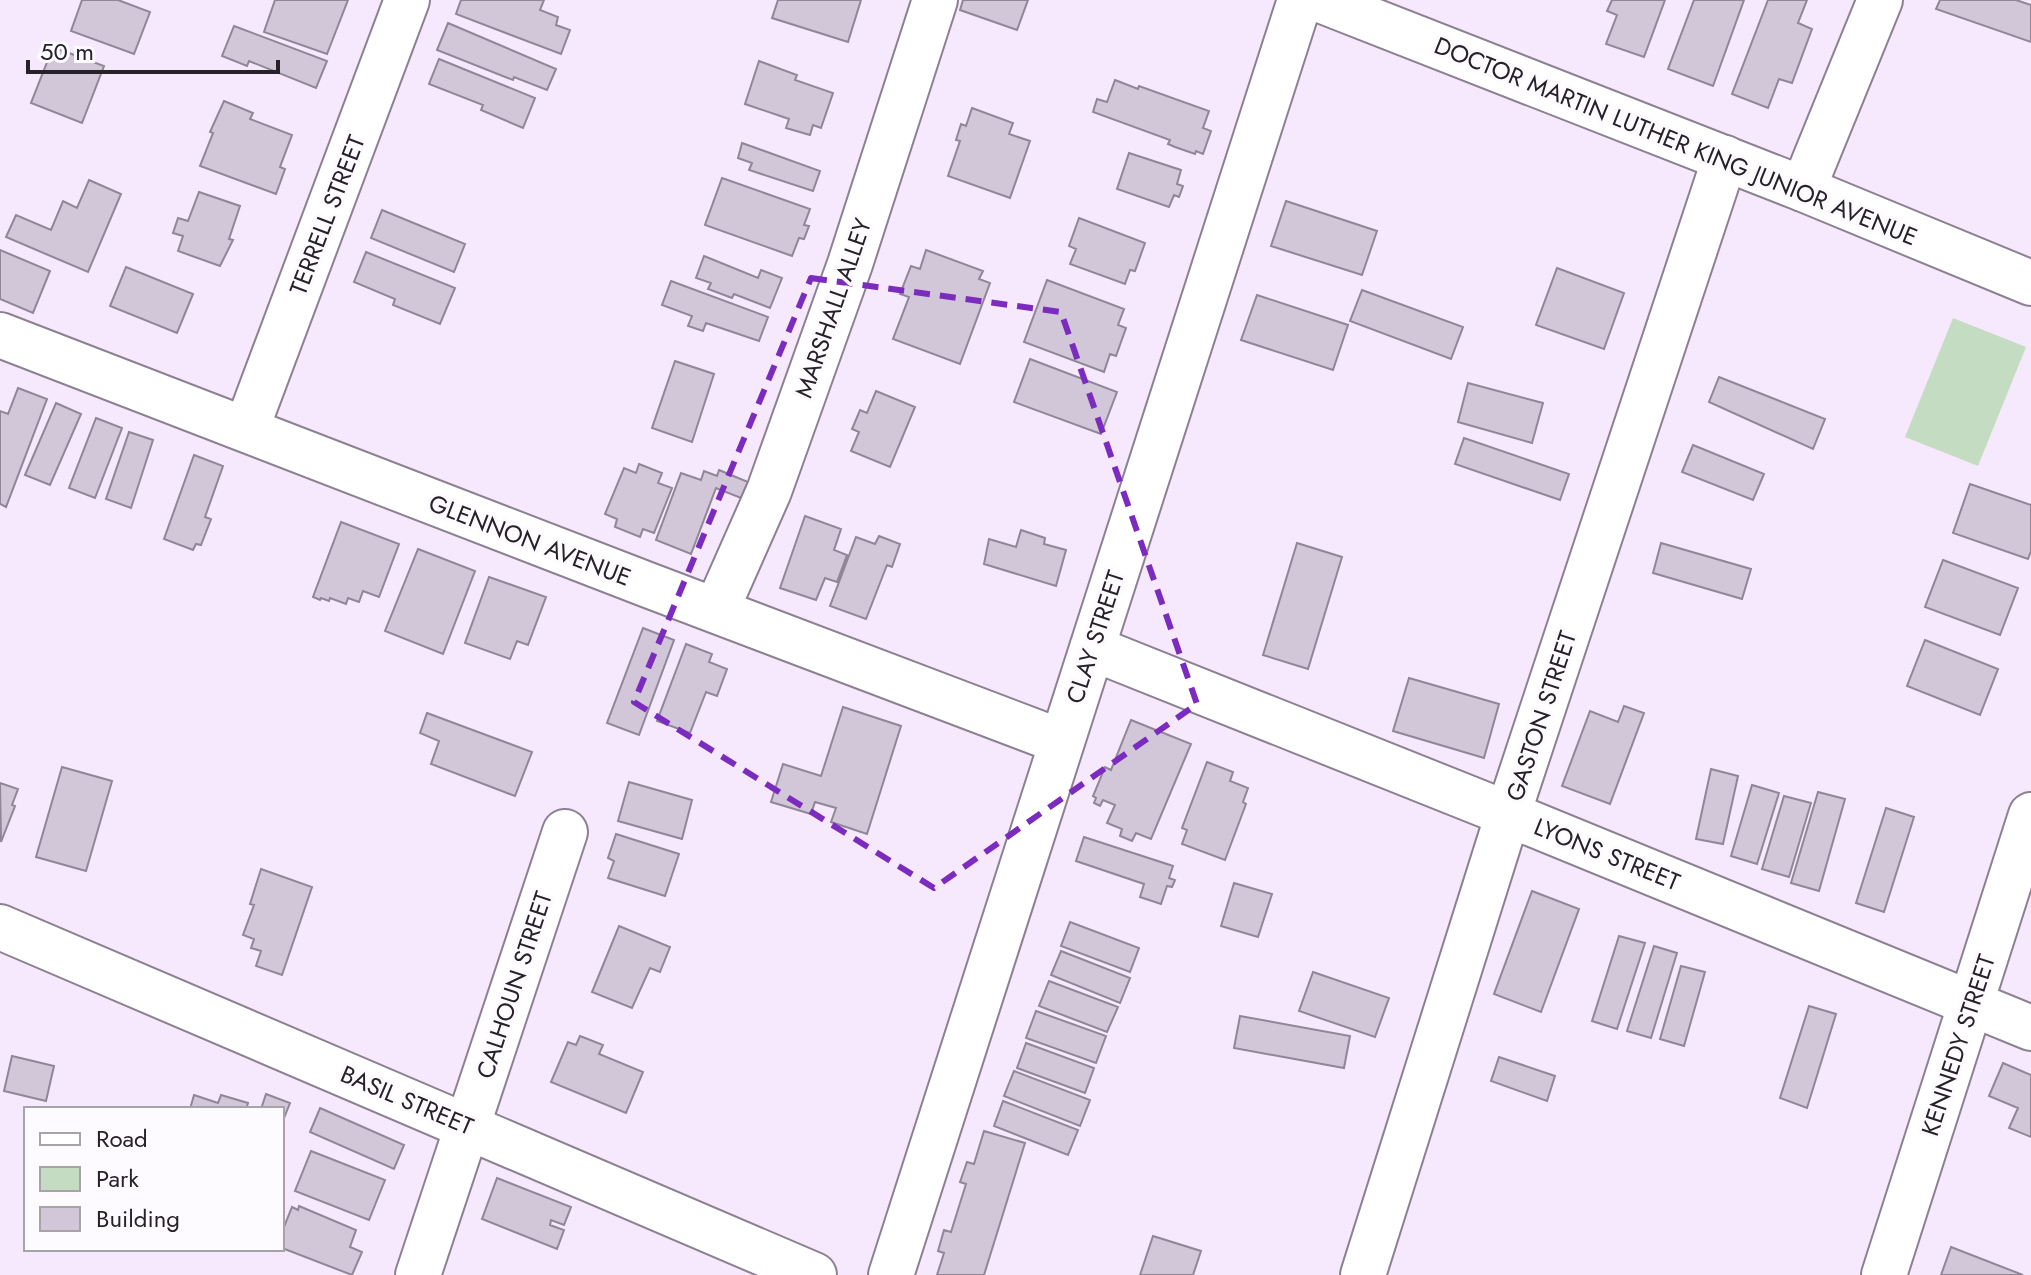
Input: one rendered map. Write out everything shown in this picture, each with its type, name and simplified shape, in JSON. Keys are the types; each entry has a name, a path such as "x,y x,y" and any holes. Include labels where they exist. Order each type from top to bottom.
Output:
{"street":[{"name":"TERRELL STREET","path":"246,430 407,0"},
{"name":"MARSHALL ALLEY","path":"716,611 769,491 850,264 935,0"},
{"name":"CLAY STREET","path":"891,1275 1300,0"},
{"name":"DOCTOR MARTIN LUTHER KING JUNIOR AVENUE","path":"1320,0 1803,189 2031,283"},
{"path":"1803,189 1880,0"},
{"name":"GASTON STREET","path":"1363,1275 1508,814 1725,158"},
{"name":"GLENNON AVENUE","path":"0,335 1062,742"},
{"name":"LYONS STREET","path":"1092,648 2031,1028"},
{"name":"KENNEDY STREET","path":"1884,1275 2030,823"},
{"name":"CALHOUN STREET","path":"418,1275 565,832"},
{"name":"BASIL STREET","path":"0,927 814,1275"}],"highlighted area":[{"path":"811,278 1061,312 1197,704 934,888 634,702"}],"green space":[{"path":"1953,318 2026,347 1978,466 1905,437"}],"building":[{"path":"82,0 118,0 150,12 134,54 71,31"},
{"path":"275,0 348,0 327,54 264,32"},
{"path":"461,0 544,0 540,10 558,17 556,25 570,30 561,54 456,14"},
{"path":"778,0 861,0 848,42 772,18"},
{"path":"963,0 1028,0 1017,30 960,10"},
{"path":"1612,0 1665,0 1644,57 1606,44 1617,15 1607,11"},
{"path":"1694,0 1744,0 1713,86 1668,69"},
{"path":"1768,0 1807,0 1798,23 1812,29 1792,83 1779,79 1768,108 1732,94"},
{"path":"1940,0 2016,0 2031,5 2031,42 1936,9"},
{"path":"448,23 556,69 547,90 437,50"},
{"path":"234,26 327,61 316,88 249,61 247,66 222,56"},
{"path":"53,47 104,66 82,123 31,103"},
{"path":"439,59 535,98 523,128 481,110 483,105 429,84"},
{"path":"759,61 797,75 795,80 833,93 821,128 813,125 810,135 786,128 789,119 745,104"},
{"path":"1115,80 1209,111 1203,128 1211,131 1203,154 1175,147 1168,144 1170,140 1093,112 1097,99 1107,102"},
{"path":"224,101 253,113 250,119 292,135 280,167 285,169 276,194 200,166"},
{"path":"972,108 1013,123 1009,134 1030,141 1010,198 948,176 960,141 956,140 961,124 966,126"},
{"path":"742,143 820,171 813,191 749,170 752,163 738,158"},
{"path":"1129,153 1181,170 1177,184 1183,186 1179,197 1174,195 1169,207 1117,189"},
{"path":"722,178 810,209 804,225 809,226 804,239 799,238 792,256 705,225"},
{"path":"89,180 121,194 88,272 6,237 16,215 51,230 63,201 77,208"},
{"path":"199,192 240,206 229,239 233,240 220,266 178,251 183,236 173,233 178,218 188,221"},
{"path":"1286,201 1377,231 1362,275 1271,246"},
{"path":"382,210 465,244 454,272 371,238"},
{"path":"1079,218 1145,243 1135,271 1130,270 1125,284 1070,264 1076,249 1069,246"},
{"path":"0,250 50,271 33,313 0,299"},
{"path":"926,250 983,271 979,279 990,283 960,364 893,339 909,297 900,294 911,266 920,269"},
{"path":"366,252 455,288 440,324 393,305 395,299 354,282"},
{"path":"704,256 758,278 761,270 782,278 770,308 734,294 732,298 708,289 711,283 696,278"},
{"path":"126,267 193,294 177,333 110,306"},
{"path":"1557,268 1624,293 1604,349 1536,325"},
{"path":"1047,280 1124,309 1118,325 1126,328 1116,356 1110,354 1104,372 1024,342"},
{"path":"671,281 768,317 759,341 706,323 703,331 688,326 692,316 662,305"},
{"path":"1362,290 1463,327 1451,359 1350,321"},
{"path":"1257,295 1348,325 1333,370 1241,340"},
{"path":"1030,359 1117,392 1101,434 1014,402"},
{"path":"675,361 714,374 692,442 652,428"},
{"path":"1719,377 1825,419 1813,449 1709,402"},
{"path":"1468,383 1543,403 1532,443 1458,422"},
{"path":"18,388 47,399 6,507 0,504 0,411 8,414"},
{"path":"876,391 915,407 890,467 851,451 859,432 852,429 860,410 867,413"},
{"path":"56,403 81,414 50,485 25,475"},
{"path":"96,418 122,428 95,498 69,488"},
{"path":"129,432 153,440 131,508 106,499"},
{"path":"1464,438 1569,474 1560,500 1455,464"},
{"path":"1693,445 1764,474 1753,500 1682,472"},
{"path":"194,455 223,466 205,517 211,519 201,545 196,544 193,550 164,539"},
{"path":"639,464 662,473 658,483 672,488 654,533 643,529 640,537 615,527 617,519 605,514 624,468 636,473"},
{"path":"719,470 748,482 741,498 716,488 691,554 656,540 681,473 701,480 704,471 717,476"},
{"path":"1970,484 2031,505 2031,551 2028,559 1953,533"},
{"path":"805,516 841,529 834,550 847,555 837,582 825,578 816,600 780,588"},
{"path":"341,522 399,544 379,597 363,591 359,602 348,598 346,604 330,598 329,601 313,597"},
{"path":"1021,530 1045,538 1044,544 1066,550 1056,586 984,564 989,539 1016,547"},
{"path":"879,536 900,544 892,567 887,565 866,619 830,606 856,537 875,544"},
{"path":"1297,543 1342,557 1308,669 1263,655"},
{"path":"1661,543 1751,569 1742,599 1653,573"},
{"path":"418,549 475,571 443,654 385,631"},
{"path":"1943,560 2018,588 2000,635 1925,607"},
{"path":"489,577 546,597 528,645 517,641 510,659 465,643"},
{"path":"643,628 674,640 639,735 607,723"},
{"path":"1925,640 1998,669 1980,715 1907,686"},
{"path":"686,644 712,654 709,662 727,669 717,696 706,692 690,733 657,721"},
{"path":"1409,678 1499,704 1484,758 1393,731"},
{"path":"1624,706 1644,713 1610,804 1562,786 1590,711 1618,722"},
{"path":"843,707 901,726 867,834 831,822 836,808 815,802 811,814 771,802 783,764 821,776"},
{"path":"427,713 532,752 515,796 431,764 439,741 420,733"},
{"path":"1131,720 1191,744 1151,839 1136,833 1132,841 1120,836 1122,829 1107,823 1115,805 1103,800 1100,806 1094,803 1096,798 1093,796 1105,767 1111,770"},
{"path":"1207,762 1233,772 1230,781 1248,788 1243,802 1246,804 1225,860 1182,844 1187,830 1182,828"},
{"path":"62,767 112,781 86,871 36,857"},
{"path":"1711,769 1738,776 1723,844 1696,839"},
{"path":"629,782 692,800 682,839 618,821"},
{"path":"0,783 18,789 1,842"},
{"path":"1752,785 1779,793 1757,864 1731,856"},
{"path":"1818,792 1845,799 1819,891 1791,883"},
{"path":"1784,796 1811,803 1789,877 1762,869"},
{"path":"1886,808 1914,817 1884,912 1856,903"},
{"path":"616,834 679,854 665,896 608,878 614,861 608,858"},
{"path":"1084,837 1173,866 1169,878 1175,880 1172,887 1167,886 1161,904 1140,897 1144,884 1076,861"},
{"path":"261,869 312,887 282,975 256,966 261,951 251,948 254,939 243,935 254,905 250,904"},
{"path":"1234,883 1272,894 1258,937 1221,926"},
{"path":"1532,891 1579,909 1541,1012 1494,994"},
{"path":"1070,922 1139,948 1130,972 1061,946"},
{"path":"619,926 670,947 660,972 650,968 632,1008 592,992"},
{"path":"1619,936 1645,943 1617,1029 1592,1021"},
{"path":"1654,946 1677,953 1651,1038 1627,1031"},
{"path":"1061,951 1130,978 1120,1003 1051,975"},
{"path":"1681,966 1705,972 1684,1046 1660,1039"},
{"path":"1313,972 1389,998 1375,1037 1299,1011"},
{"path":"1049,981 1118,1007 1107,1032 1039,1006"},
{"path":"1809,1006 1836,1014 1807,1108 1780,1098"},
{"path":"1036,1011 1106,1036 1096,1063 1026,1038"},
{"path":"1240,1016 1350,1036 1344,1068 1234,1048"},
{"path":"580,1036 603,1045 599,1054 643,1072 626,1113 551,1082 568,1042 576,1045"},
{"path":"1026,1043 1094,1068 1085,1093 1017,1068"},
{"path":"12,1056 54,1066 46,1101 4,1091"},
{"path":"1499,1057 1555,1076 1547,1101 1491,1081"},
{"path":"2003,1063 2031,1075 2031,1137 2009,1128 2018,1108 1989,1096"},
{"path":"1014,1071 1090,1100 1080,1126 1004,1096"},
{"path":"266,1094 290,1103 284,1118 284,1107 262,1107"},
{"path":"194,1095 218,1103 221,1095 248,1103 247,1107 191,1107"},
{"path":"1003,1101 1078,1130 1068,1155 994,1126"},
{"path":"320,1108 404,1145 394,1169 310,1132"},
{"path":"984,1131 1025,1143 984,1275 937,1275 944,1253 938,1251 944,1230 951,1232 966,1184 960,1182 967,1162 974,1164"},
{"path":"311,1151 385,1180 369,1220 295,1191"},
{"path":"497,1178 571,1207 564,1225 551,1220 550,1225 564,1230 557,1249 482,1219"},
{"path":"299,1206 356,1230 350,1247 362,1252 352,1275 284,1249 284,1227 292,1207 298,1210"},
{"path":"1153,1236 1201,1251 1193,1275 1140,1275"},
{"path":"1951,1247 2023,1275 1941,1275"}]}
